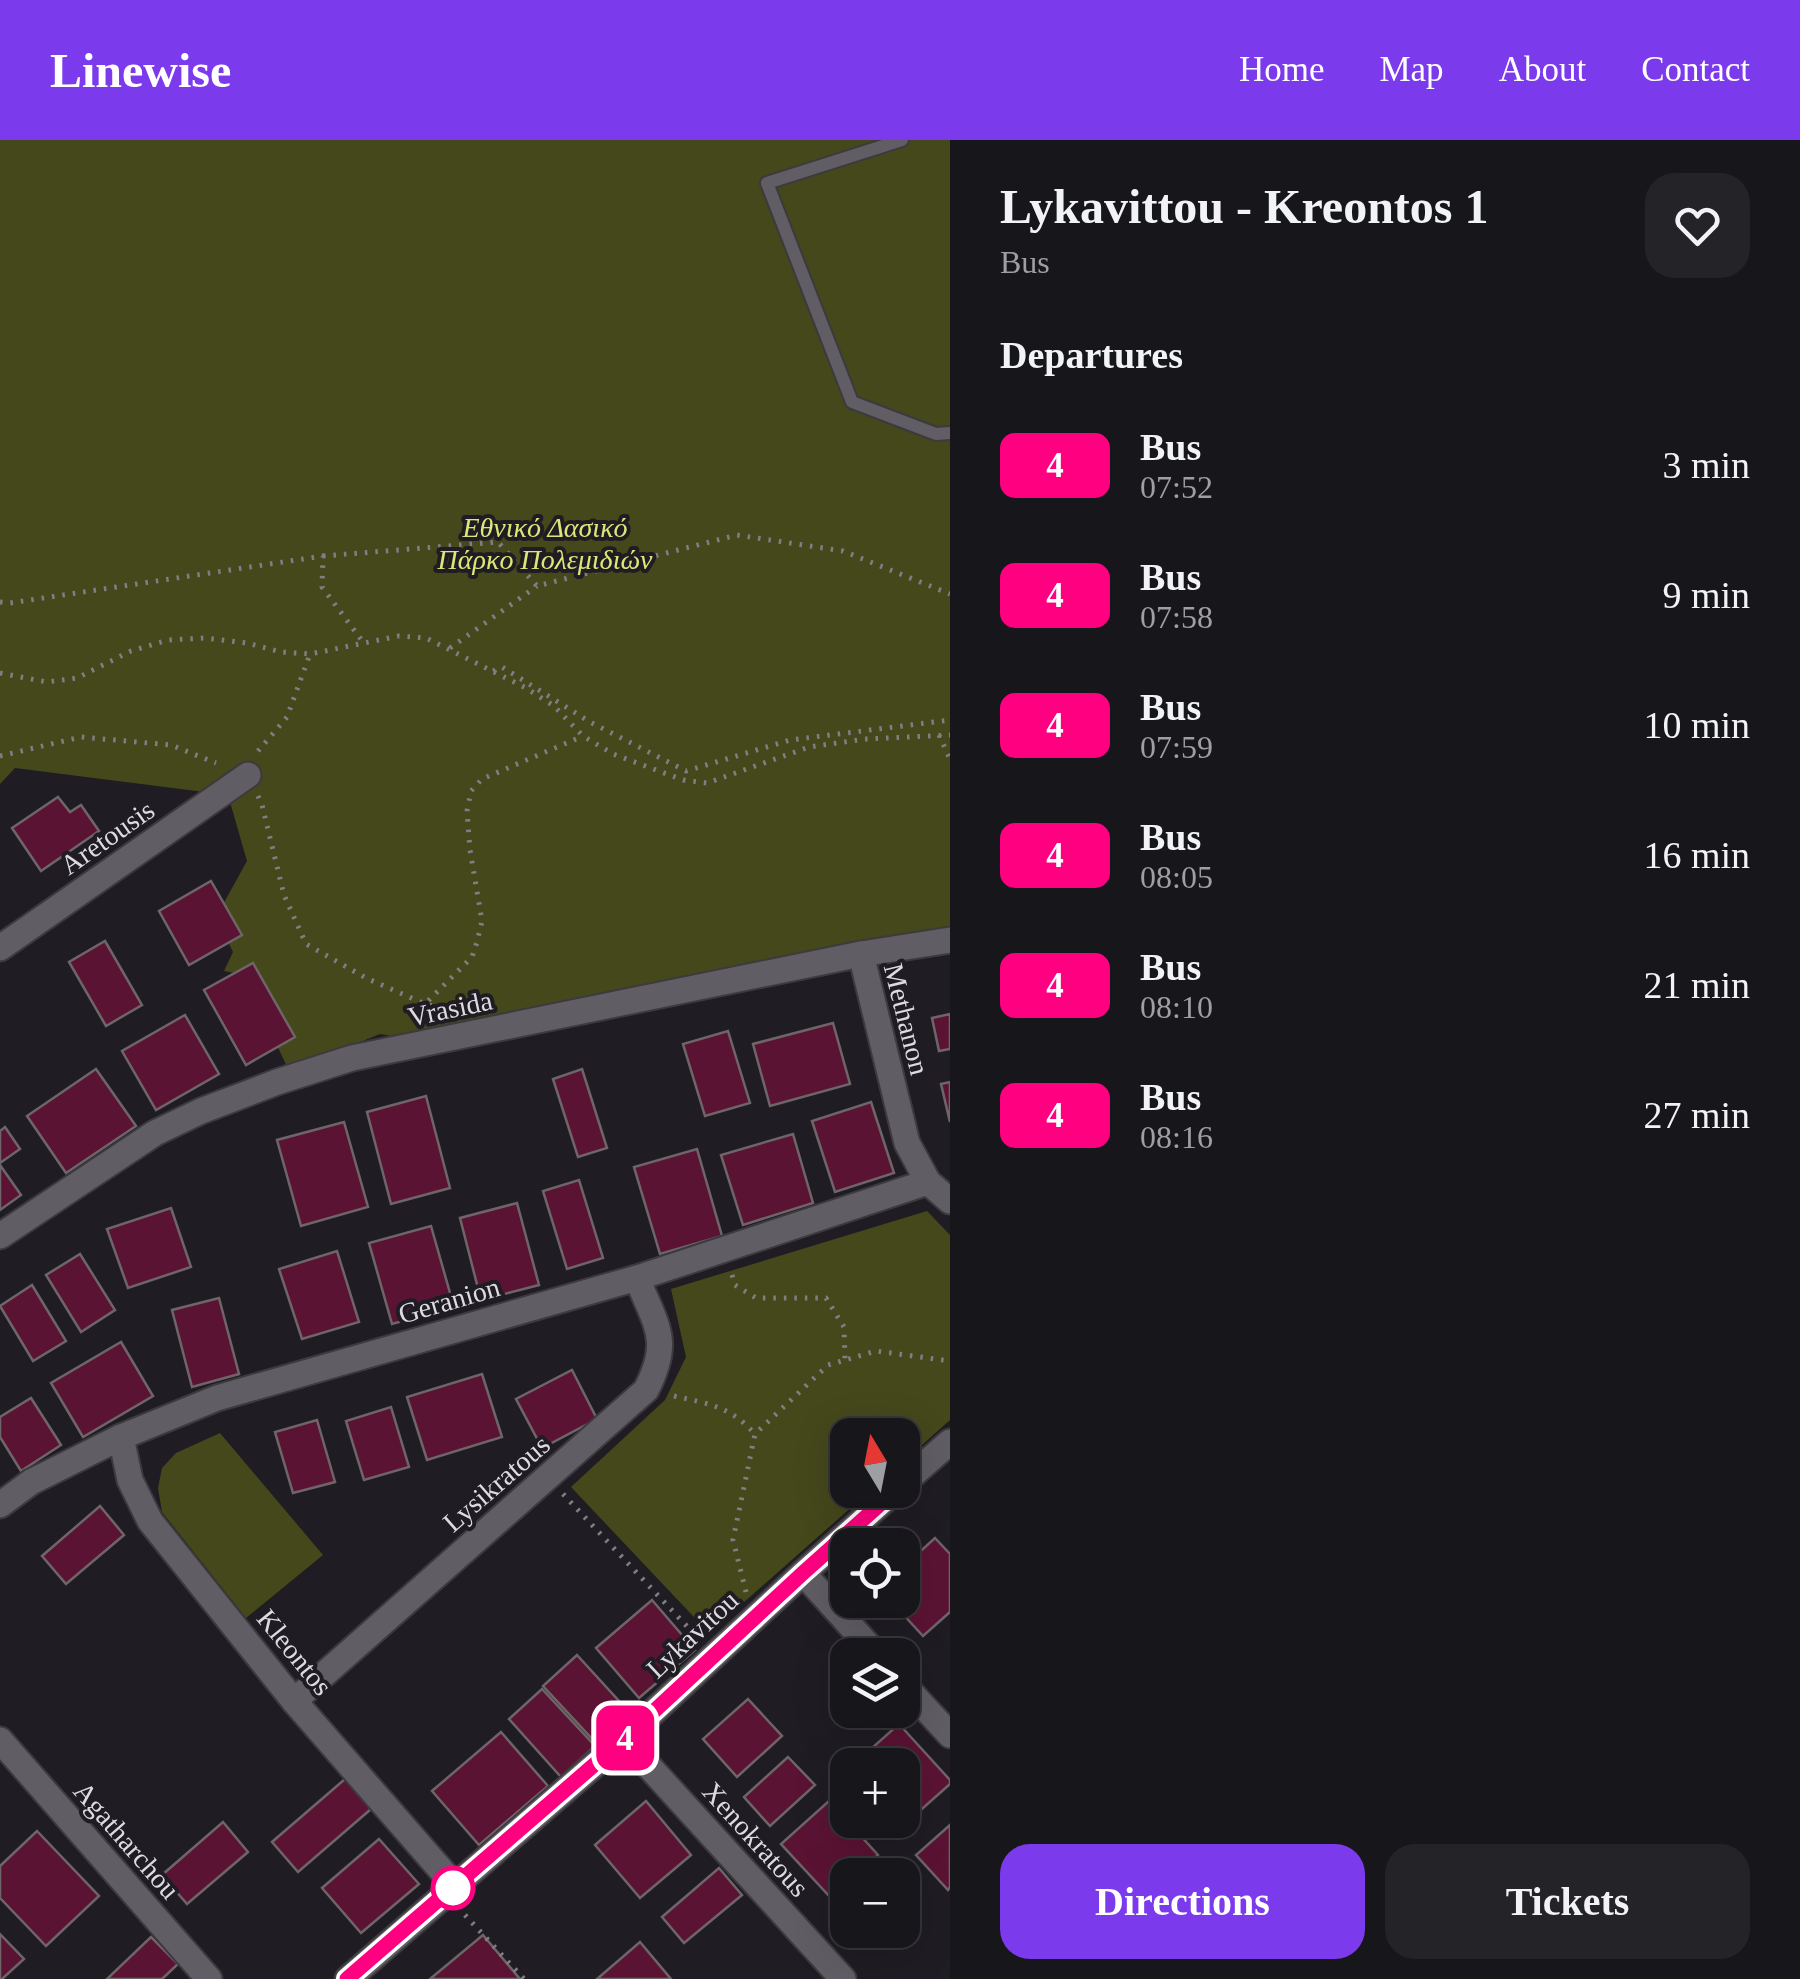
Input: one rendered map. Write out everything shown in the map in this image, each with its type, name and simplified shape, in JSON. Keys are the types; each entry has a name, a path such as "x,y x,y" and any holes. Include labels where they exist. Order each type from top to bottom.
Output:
{"street":[{"name":"Aretousis","path":"0,948 248,775"},
{"name":"Vrasida","path":"0,1236 155,1133 201,1110 352,1058 861,954 950,940"},
{"name":"Methanon","path":"861,954 907,1144 928,1182 950,1201"},
{"name":"Geranion","path":"0,1505 32,1482 121,1437 217,1398 637,1278 928,1182"},
{"path":"637,1278 661,1339 659,1366 646,1390"},
{"name":"Lysikratous","path":"294,1701 646,1390"},
{"name":"Kleontos","path":"121,1437 130,1480 150,1521 450,1890"},
{"path":"920,1468 950,1442"},
{"name":"Lykavitou","path":"348,1979 624,1739 876,1508"},
{"path":"803,1573 862,1638"},
{"path":"920,1702 950,1735"},
{"name":"Xenokratous","path":"624,1739 844,1979"},
{"name":"Agatharchou","path":"0,1740 209,1979"}],"lane":[{"path":"902,140 768,182 852,402 936,434 950,432"}],"path":[{"path":"449,648 537,586 737,535 843,551 950,594"},
{"path":"0,602 323,556 498,542 537,586"},
{"path":"323,556 322,587 363,642"},
{"path":"0,673 47,682 76,678 131,651 168,640 205,638 310,654 399,636 426,638 554,706 582,736 613,754 684,780 707,783 809,747 950,734"},
{"path":"310,654 287,718 250,759 248,775 262,805 284,894 306,944 366,978 425,1004 458,1012"},
{"path":"493,671 502,667 590,722 686,771 790,740 950,720"},
{"path":"939,735 950,759"},
{"path":"425,1004 472,957 482,921 470,850 467,811 471,790 482,779 582,736"},
{"path":"0,756 81,737 171,745 248,775"},
{"path":"725,1249 735,1286 756,1298 826,1298 844,1327 845,1360"},
{"path":"753,1619 734,1540 755,1434 828,1365 876,1351 950,1361"},
{"path":"646,1390 708,1404 740,1417 755,1434"},
{"path":"548,1477 714,1656"},
{"path":"450,1890 524,1979"}],"green space":[{"name":"Εθνικό Δασικό Πάρκο Πολεμιδιών","path":"0,140 950,140 950,947 431,1043 380,1034 289,1071 244,975 224,971 233,952 216,917 247,861 228,795 15,768 0,784"},
{"path":"927,1211 950,1235 950,1420 920,1447 920,1418 830,1418 830,1508 851,1508 709,1633 571,1487 665,1400 686,1357 671,1289"},
{"path":"220,1433 323,1555 246,1618 162,1512 158,1488 162,1468 176,1453"}],"building":[{"path":"58,797 70,812 81,805 99,831 41,871 12,828"},
{"path":"211,881 242,935 189,965 159,911"},
{"path":"105,941 142,1005 106,1026 69,962"},
{"path":"253,963 295,1037 246,1065 204,990"},
{"path":"950,1014 950,1049 939,1051 932,1018"},
{"path":"185,1015 219,1074 156,1110 122,1051"},
{"path":"833,1023 850,1084 770,1106 753,1044"},
{"path":"728,1031 750,1103 705,1116 683,1044"},
{"path":"96,1069 136,1126 66,1173 27,1116"},
{"path":"582,1069 607,1148 578,1157 553,1079"},
{"path":"950,1082 950,1122 941,1084"},
{"path":"426,1096 450,1188 391,1204 367,1112"},
{"path":"871,1102 894,1173 835,1192 812,1121"},
{"path":"344,1122 368,1207 301,1226 277,1140"},
{"path":"5,1127 20,1149 0,1163 0,1131"},
{"path":"793,1134 813,1203 743,1225 721,1155"},
{"path":"697,1149 722,1236 660,1254 634,1167"},
{"path":"0,1165 21,1195 0,1210"},
{"path":"579,1180 603,1258 567,1269 543,1191"},
{"path":"517,1203 539,1285 481,1300 460,1218"},
{"path":"171,1208 191,1267 128,1288 107,1229"},
{"path":"431,1226 454,1307 392,1324 369,1243"},
{"path":"337,1251 359,1322 302,1339 279,1269"},
{"path":"80,1254 115,1310 81,1332 46,1275"},
{"path":"32,1285 66,1341 33,1361 0,1306"},
{"path":"219,1298 239,1374 192,1387 172,1310"},
{"path":"121,1342 153,1396 83,1437 51,1383"},
{"path":"572,1370 597,1419 542,1448 516,1399"},
{"path":"482,1374 502,1437 427,1460 407,1397"},
{"path":"31,1398 61,1445 21,1471 0,1437 0,1417"},
{"path":"391,1407 409,1467 364,1480 346,1421"},
{"path":"317,1420 335,1482 293,1493 275,1432"},
{"path":"100,1506 124,1535 66,1584 42,1556"},
{"path":"935,1538 950,1554 950,1612 923,1636 906,1618 920,1618 920,1552"},
{"path":"652,1600 695,1650 639,1698 596,1648"},
{"path":"577,1655 629,1712 596,1743 543,1686"},
{"path":"542,1689 595,1746 561,1777 509,1719"},
{"path":"748,1699 782,1736 737,1777 703,1739"},
{"path":"895,1728 903,1728 950,1780 950,1784 920,1811 920,1748 872,1748"},
{"path":"501,1732 548,1786 479,1845 432,1791"},
{"path":"788,1757 815,1785 770,1826 744,1797"},
{"path":"345,1779 371,1809 298,1872 272,1842"},
{"path":"646,1801 691,1855 640,1898 595,1845"},
{"path":"829,1801 830,1838 863,1838 878,1855 830,1858 830,1897 781,1844"},
{"path":"223,1822 248,1852 187,1904 162,1875"},
{"path":"950,1825 948,1890 920,1858 916,1855"},
{"path":"37,1831 99,1896 46,1946 0,1898 0,1866"},
{"path":"379,1839 419,1884 361,1933 322,1888"},
{"path":"719,1868 742,1895 684,1943 662,1917"},
{"path":"0,1934 24,1959 2,1979 0,1979"},
{"path":"483,1935 520,1979 430,1979"},
{"path":"151,1937 178,1964 162,1979 107,1979"},
{"path":"640,1942 671,1979 597,1979"}],"bus line":[{"name":"4","path":"347,1979 624,1739 876,1508"}]}
